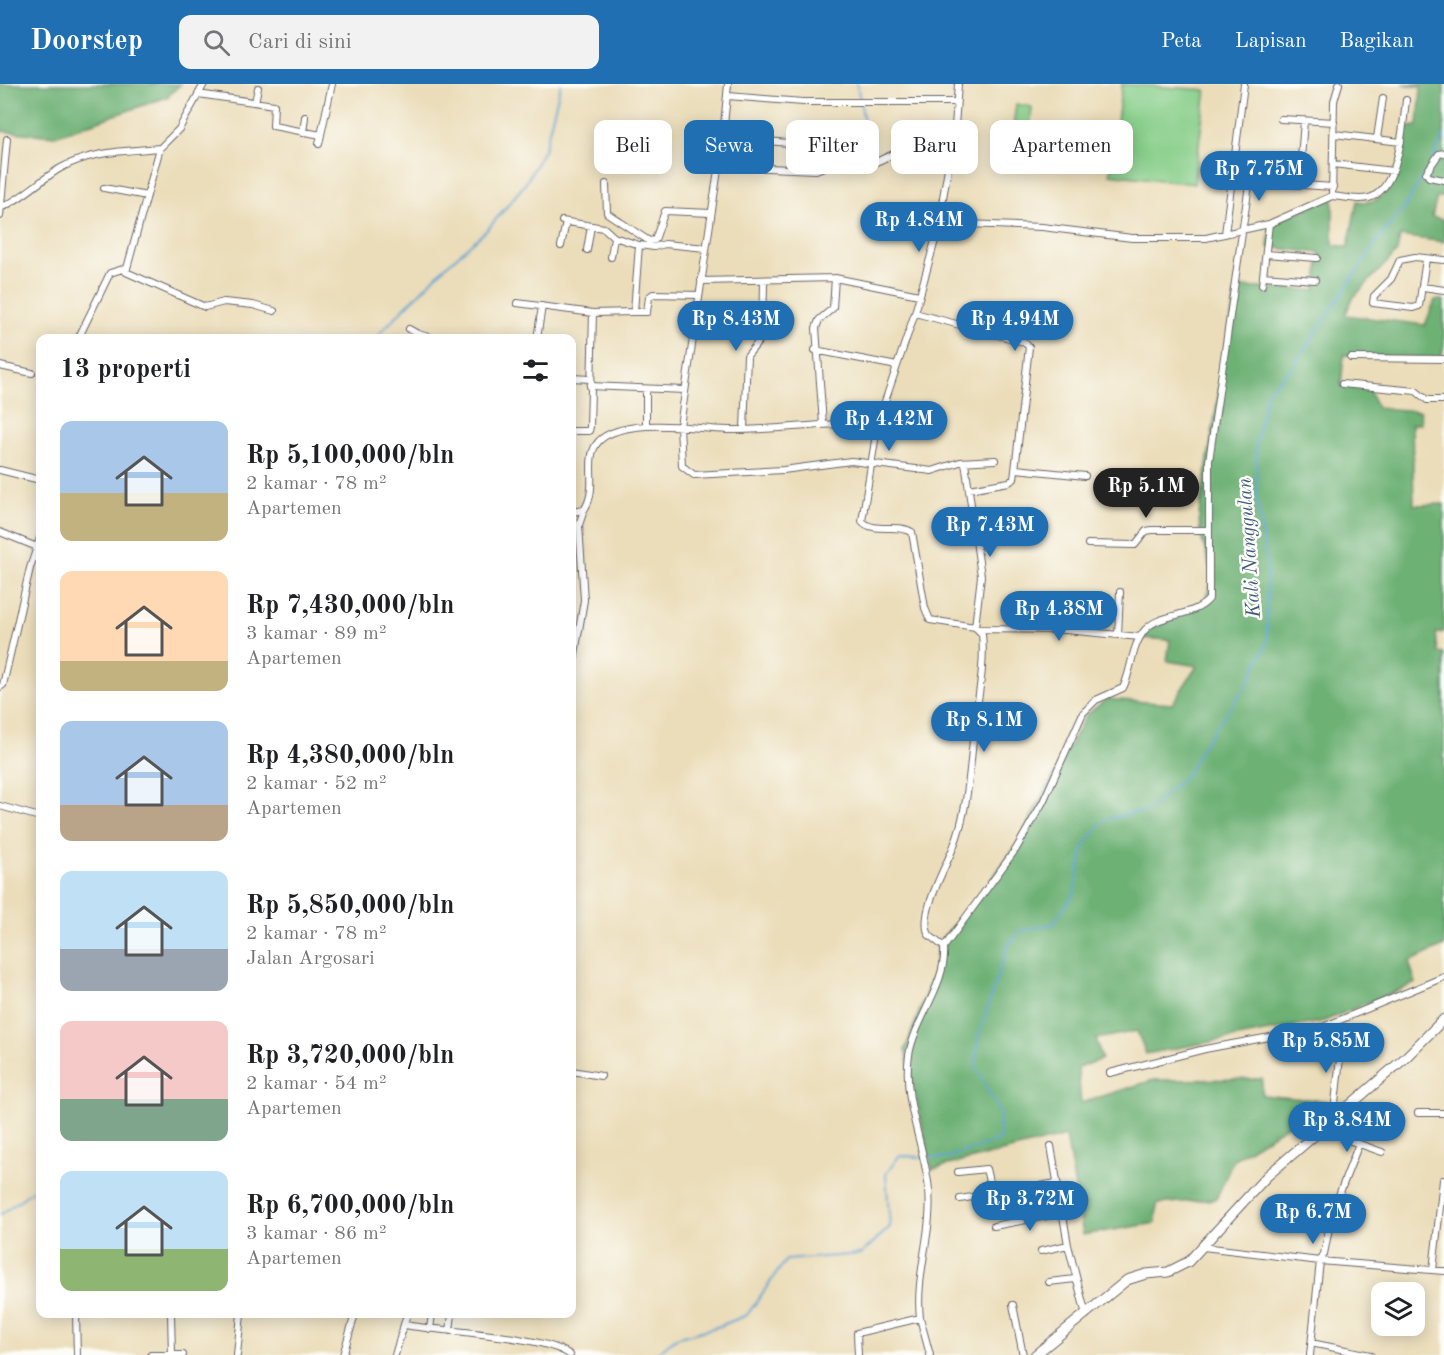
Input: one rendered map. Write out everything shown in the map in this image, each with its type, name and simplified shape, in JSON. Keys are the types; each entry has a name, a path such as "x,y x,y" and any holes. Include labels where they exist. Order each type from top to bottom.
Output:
{"street":[{"path":"204,84 179,129 160,148 126,268 129,275 205,307 224,302 253,305 274,311"},
{"path":"319,144 332,84"},
{"path":"725,120 728,84"},
{"path":"954,120 958,84"},
{"path":"1225,234 1244,84"},
{"path":"1332,196 1334,122 1339,84"},
{"path":"255,102 258,88"},
{"path":"198,94 255,102 275,102 273,126 321,135"},
{"path":"728,96 854,103 956,102"},
{"path":"1377,138 1383,98"},
{"path":"939,223 1042,227 1132,238 1206,238 1269,224 1332,196 1374,196 1393,171 1401,142 1406,100"},
{"path":"303,133 305,117"},
{"path":"1281,120 1334,122"},
{"path":"1299,184 1304,121"},
{"path":"1334,134 1401,142"},
{"path":"0,216 8,139"},
{"path":"1,208 59,169 81,158 104,152 160,148"},
{"path":"1444,153 1439,154 1426,173 1429,177 1444,180"},
{"path":"1333,164 1393,171"},
{"path":"930,1355 920,1318 921,1277 930,1199 909,1084 909,1054 939,975 944,947 1016,849 1043,802 1083,713 1096,700 1123,688 1140,637 1148,627 1191,611 1209,599 1209,461 1251,171"},
{"path":"718,174 680,426 682,466 694,475 871,462 932,471 965,462 995,460"},
{"path":"947,174 939,223 915,313 878,422 862,507 863,523 868,526 906,529 912,532 925,608 930,620 977,628 1066,630 1140,637"},
{"path":"606,184 607,213 649,241 658,235 665,211 711,213"},
{"path":"1288,184 1333,187"},
{"path":"104,188 147,196"},
{"path":"561,246 564,221 604,228 614,237 639,245 654,247 665,244 706,248"},
{"path":"1262,285 1269,224"},
{"path":"587,250 591,226"},
{"path":"611,257 614,237"},
{"path":"634,312 639,245"},
{"path":"1266,254 1317,258"},
{"path":"1426,259 1423,287 1416,308 1373,303 1374,296 1391,279 1400,260 1405,258 1426,259 1444,260"},
{"path":"80,334 110,273 126,268"},
{"path":"701,280 764,281 811,276 835,278 919,295"},
{"path":"1263,276 1315,280"},
{"path":"823,424 815,350 816,328 819,320 833,308 835,278"},
{"path":"744,429 747,356 763,336 764,281"},
{"path":"1423,287 1444,290"},
{"path":"518,303 593,313 647,312 649,297 653,294 699,295"},
{"path":"538,334 542,306"},
{"path":"589,431 593,313"},
{"path":"915,313 1027,343 1029,350 1016,469 1012,481 969,489"},
{"path":"409,328 418,334"},
{"path":"815,350 897,366"},
{"path":"1351,358 1444,359"},
{"path":"0,366 32,373"},
{"path":"576,379 646,390 685,390"},
{"path":"1342,384 1416,391 1427,400 1444,400"},
{"path":"646,390 646,426"},
{"path":"576,648 584,600 579,525 592,493 590,467 600,440 616,431 646,426 744,429 878,422"},
{"path":"576,431 589,431 596,434 600,440"},
{"path":"944,947 929,935 926,922 931,902 954,845 965,806 979,689 982,638 977,628 981,576 965,462"},
{"path":"1016,469 1085,476"},
{"path":"0,470 36,479"},
{"path":"576,511 584,510"},
{"path":"1088,544 1135,545 1146,531 1152,530 1209,530"},
{"path":"0,532 36,547"},
{"path":"0,687 3,685 36,551"},
{"path":"1118,635 1120,592"},
{"path":"0,806 36,817"},
{"path":"1110,1073 1205,1049 1323,1027 1444,977"},
{"path":"1035,1355 1127,1281 1178,1268 1203,1247 1268,1176 1405,1058 1444,1019"},
{"path":"1323,1027 1340,1058 1333,1121"},
{"path":"576,1072 601,1076"},
{"path":"1418,1113 1444,1113"},
{"path":"1333,1121 1358,1146 1382,1152"},
{"path":"1051,1146 1075,1279 1086,1315"},
{"path":"1310,1355 1320,1261 1324,1254 1332,1213 1358,1146"},
{"path":"958,1172 986,1169 992,1194"},
{"path":"1433,1270 1443,1180"},
{"path":"960,1199 1057,1183"},
{"path":"994,1226 1063,1213"},
{"path":"1041,1251 1068,1245"},
{"path":"1203,1247 1320,1261 1444,1271"},
{"path":"1048,1282 1075,1279"},
{"path":"1013,1305 1023,1355"},
{"path":"76,1318 77,1355"},
{"path":"171,1318 172,1355"},
{"path":"237,1355 241,1318"},
{"path":"343,1355 354,1318"},
{"path":"395,1355 406,1318"},
{"path":"430,1329 431,1318"},
{"path":"450,1331 452,1318"},
{"path":"858,1355 857,1333 920,1318"},
{"path":"405,1325 543,1345 561,1349 570,1355"},
{"path":"1311,1343 1370,1355"},
{"path":"151,1355 183,1355"}],"green space":[{"path":"0,84 181,84 167,97 55,136 0,131"},
{"path":"1122,84 1206,90 1194,184 1110,174 1133,174 1133,120 1117,120"},
{"path":"1402,84 1444,84 1444,197 1437,197 1432,217 1444,220 1444,242 1400,236 1397,252 1353,298 1345,315 1425,325 1435,300 1444,300 1444,346 1441,358 1344,355 1341,385 1367,387 1378,408 1420,411 1421,424 1412,424 1414,505 1444,504 1444,632 1436,633 1438,652 1444,653 1444,946 1409,962 1416,983 1324,1021 1146,1054 1137,1031 1096,1039 1102,1059 1078,1068 1081,1103 1153,1080 1262,1079 1262,1095 1326,1101 1234,1159 1216,1199 1157,1204 1156,1223 1083,1235 1066,1136 932,1169 905,1050 934,971 938,942 974,903 1015,847 1086,715 1107,699 1172,704 1197,666 1167,661 1170,640 1142,638 1146,632 1205,600 1213,577 1200,533 1199,514 1236,287 1316,290 1320,253 1268,247 1270,224 1333,197 1333,245 1348,247 1357,201 1371,202 1383,195 1398,167 1407,127 1418,126 1421,87"},
{"path":"1016,104 1032,107 1031,120 1014,120"}],"waterway":[{"path":"379,334 446,266 488,229 525,184 544,150 561,84"},
{"path":"857,84 864,120"},
{"name":"Kali Nanggulan","path":"1433,158 1444,136"},
{"name":"Kali Nanggulan","path":"654,1355 676,1338 720,1326 747,1315 786,1260 861,1254 890,1227 886,1174 899,1156 946,1158 999,1140 1000,1114 975,1065 979,1034 1007,947 1020,931 1053,924 1074,894 1084,846 1104,820 1136,812 1147,812 1188,773 1201,748 1249,682 1267,643 1267,563 1257,500 1256,443 1267,391 1292,368 1381,236 1405,207 1424,174"},
{"path":"0,1215 36,1188"}]}
